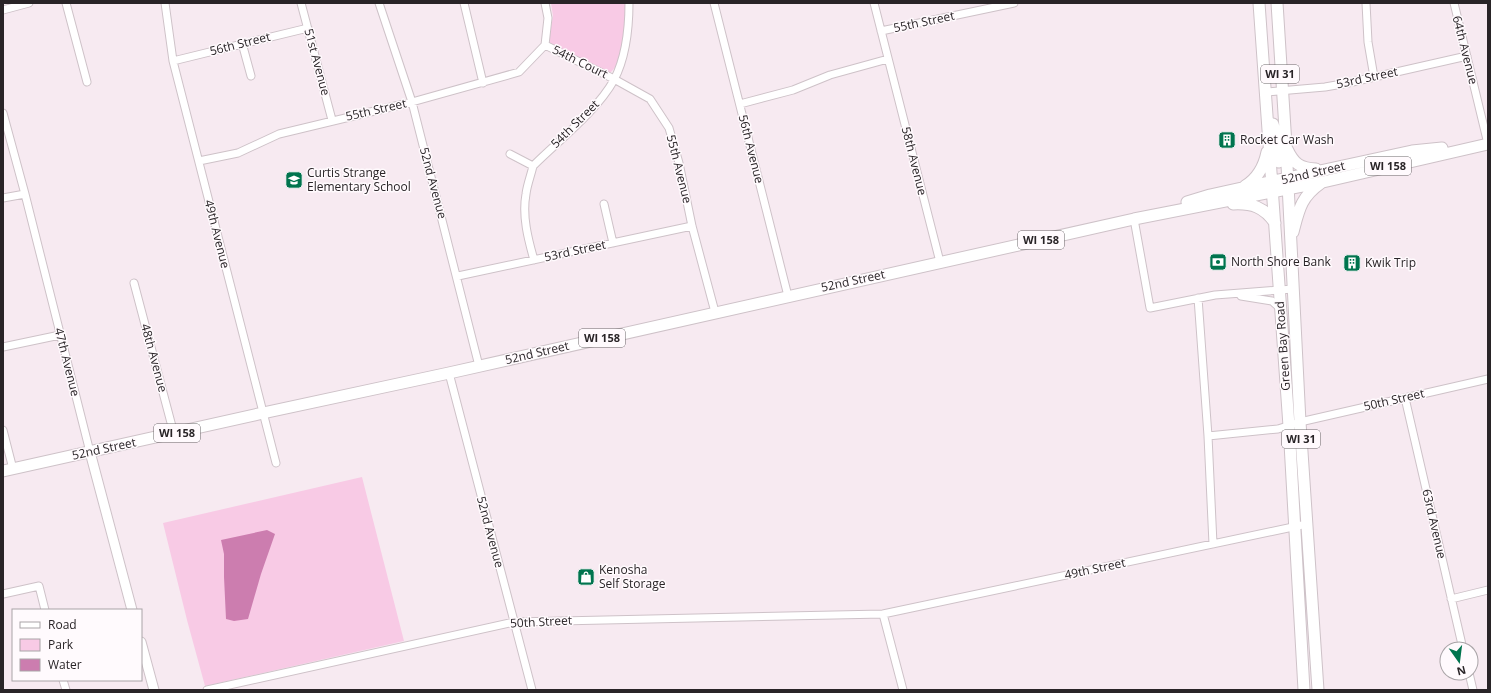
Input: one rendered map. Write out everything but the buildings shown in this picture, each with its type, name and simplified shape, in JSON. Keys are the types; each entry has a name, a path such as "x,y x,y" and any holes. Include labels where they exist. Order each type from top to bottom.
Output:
{"main road":[{"name":"Green Bay Road","path":"1259,3 1269,139 1280,184 1290,242 1300,422 1318,690"},
{"name":"Green Bay Road","path":"1276,3 1286,145 1275,223 1289,426 1304,690"},
{"path":"1267,108 1277,137 1280,184"},
{"path":"1242,188 1254,180 1261,170 1265,161 1269,139"},
{"name":"52nd Street","path":"8,470 1193,207 1280,184 1325,170 1412,151 1488,144 1322,182 1280,184 1242,188 1195,199 1138,218"},
{"path":"1286,145 1291,157 1298,165 1311,169 1325,170"},
{"path":"1290,242 1302,204 1307,194 1322,182"},
{"path":"1193,207 1245,203 1262,209 1275,223"}],"street":[{"path":"3,10 30,3"},
{"path":"66,3 87,82"},
{"name":"49th Avenue","path":"165,3 173,61 276,463"},
{"name":"51st Avenue","path":"301,3 332,120"},
{"name":"52nd Avenue","path":"379,3 412,102 458,276 479,366"},
{"path":"464,3 483,83"},
{"path":"545,3 548,18 545,46"},
{"path":"614,79 626,42 629,3"},
{"name":"56th Avenue","path":"714,3 788,296"},
{"name":"58th Avenue","path":"874,3 940,262"},
{"name":"55th Street","path":"881,31 1014,3"},
{"path":"1366,3 1369,48 1374,78"},
{"name":"64th Avenue","path":"1454,3 1488,144"},
{"name":"56th Street","path":"173,61 308,28"},
{"path":"242,44 251,76"},
{"name":"55th Street","path":"199,161 238,152 279,134 332,120 412,102 519,72 545,46"},
{"name":"54th Court","path":"545,46 614,79"},
{"name":"53rd Street","path":"1266,92 1325,87 1374,78 1468,56"},
{"path":"740,104 793,90 830,75 888,59"},
{"name":"54th Street","path":"533,166 586,116 605,94 614,79"},
{"name":"55th Avenue","path":"614,79 650,99 669,128 679,163 692,226 715,312"},
{"name":"47th Avenue","path":"3,113 132,609"},
{"path":"510,154 533,166 526,195 527,234 534,260"},
{"path":"3,198 25,194"},
{"path":"604,204 613,243"},
{"path":"1138,218 1150,308 1215,295 1293,289"},
{"name":"53rd Street","path":"458,276 692,226"},
{"name":"48th Avenue","path":"134,283 174,434"},
{"path":"1235,294 1272,301 1280,308"},
{"path":"1198,298 1208,436 1213,544"},
{"path":"3,347 60,335"},
{"name":"52nd Avenue","path":"449,373 532,690"},
{"name":"50th Street","path":"1208,436 1278,429 1300,422 1488,379"},
{"name":"63rd Avenue","path":"1405,398 1461,641"},
{"path":"3,430 8,470"},
{"name":"49th Street","path":"883,614 1307,524"},
{"path":"3,594 39,586 45,609"},
{"path":"1451,599 1488,590"},
{"path":"883,614 903,690"},
{"name":"50th Street","path":"207,690 514,622 883,614"},
{"path":"142,646 154,690"}],"green space":[{"path":"551,3 627,3 625,30 621,52 614,69 609,73 550,43 549,39 553,16"},
{"path":"362,477 404,641 205,686 163,523"}],"water":[{"path":"267,530 275,534 261,574 248,619 234,621 226,619 224,554 221,540"}],"place":[{"name":"Rocket Car Wash","path":"1227,140"},
{"name":"Curtis Strange Elementary School","path":"294,180"},
{"name":"North Shore Bank","path":"1218,262"},
{"name":"Kwik Trip","path":"1352,263"},
{"name":"Kenosha Self Storage","path":"586,577"}]}
